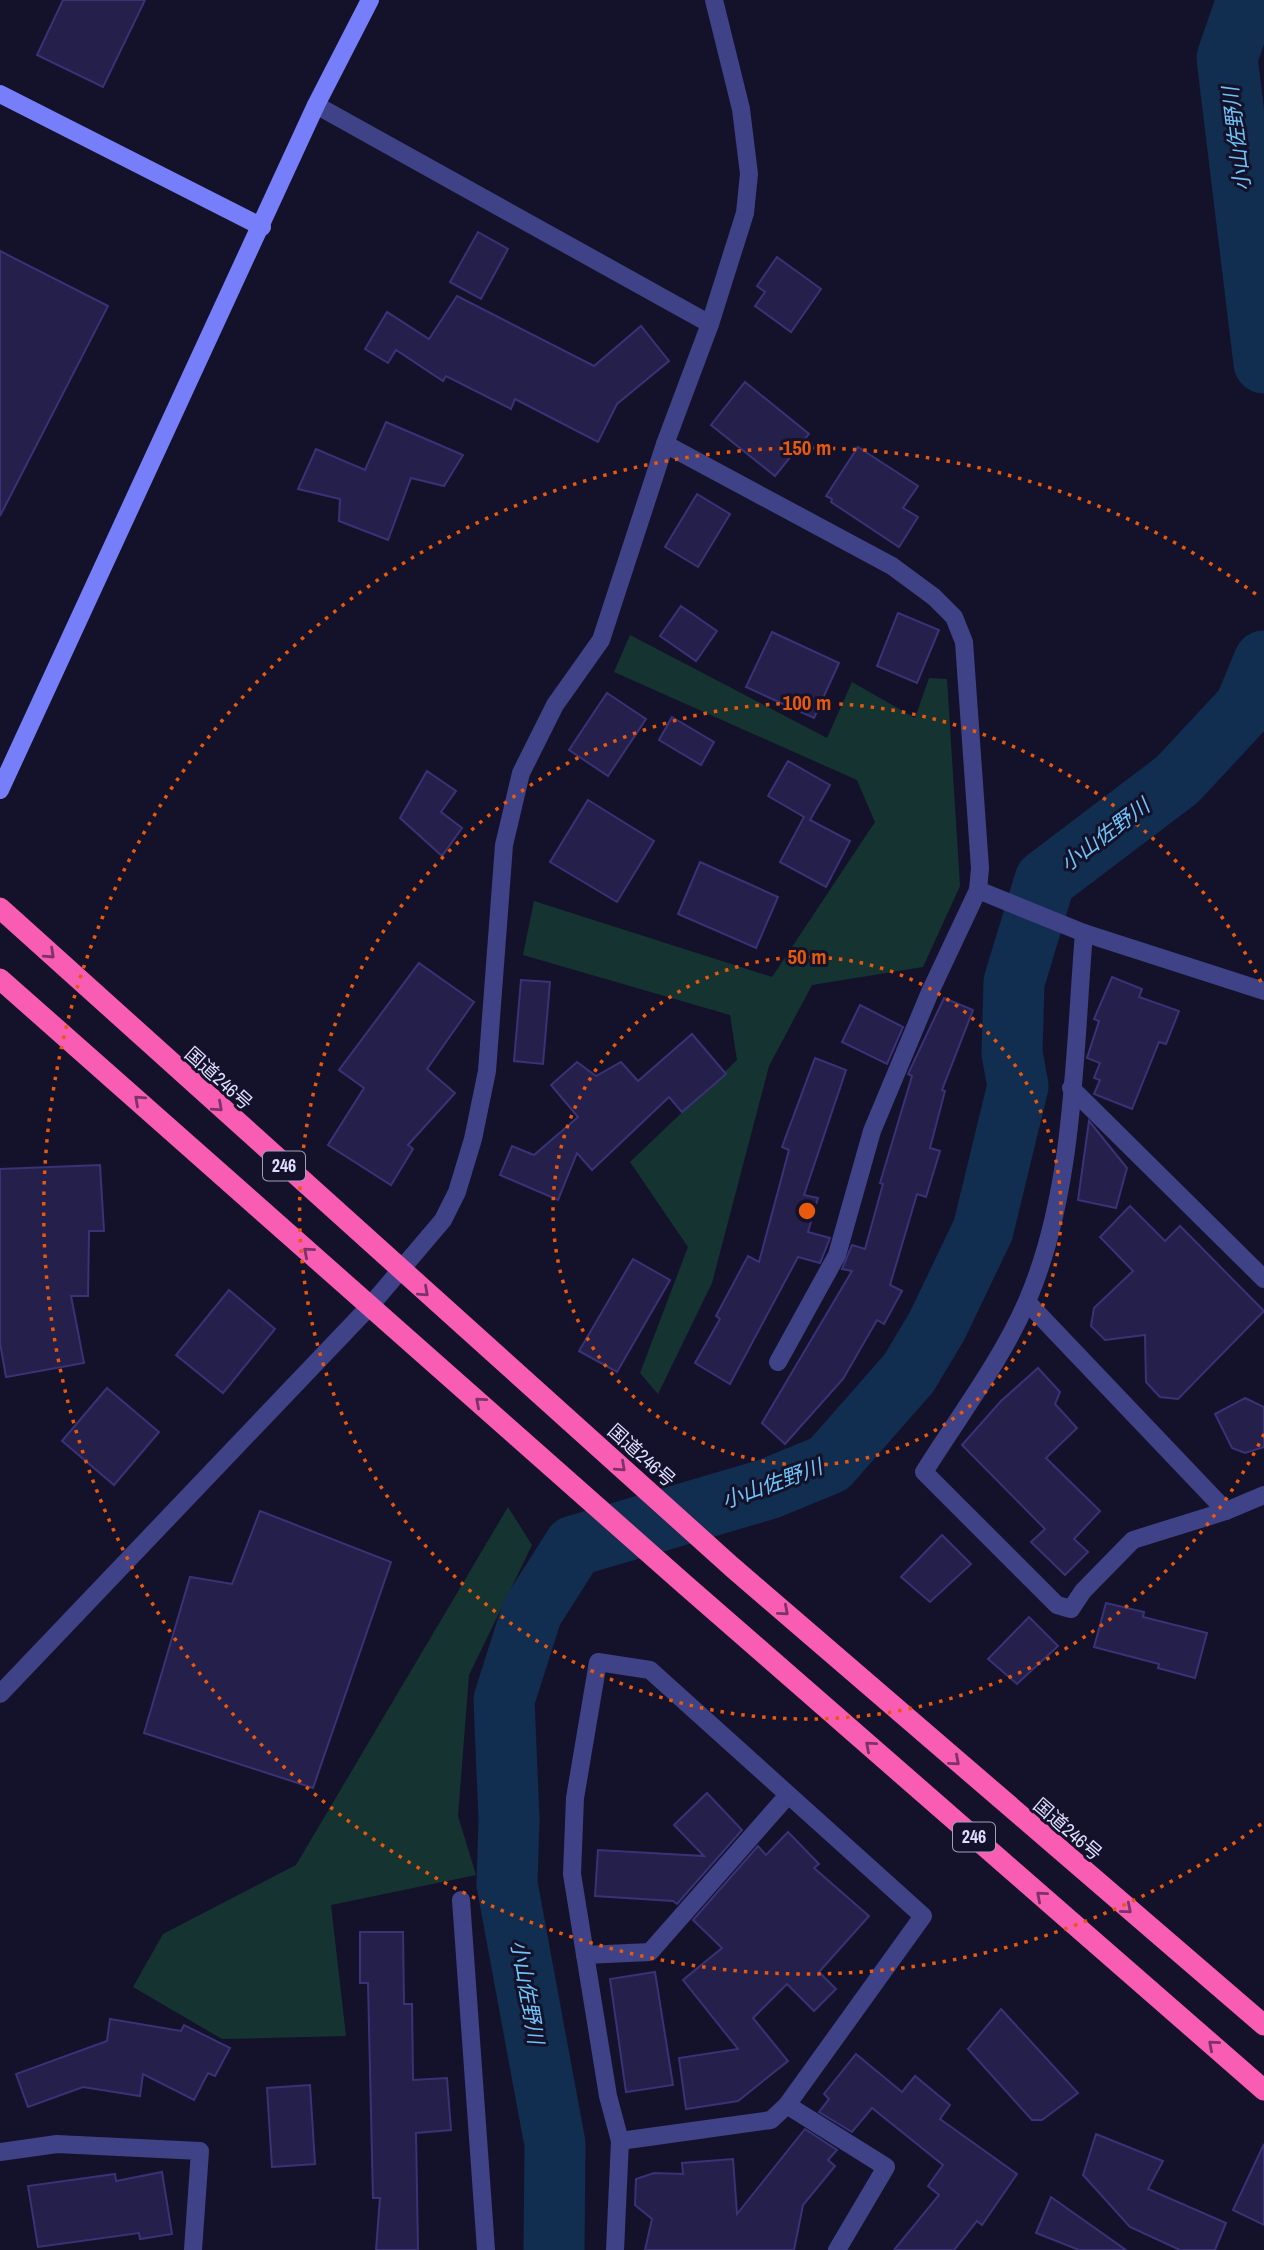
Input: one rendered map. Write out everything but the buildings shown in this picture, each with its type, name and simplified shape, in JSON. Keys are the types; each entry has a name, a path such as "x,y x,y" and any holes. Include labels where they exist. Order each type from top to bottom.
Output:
{"highway":[{"name":"国道246号","path":"0,908 401,1272 732,1567 1264,2025"},
{"name":"246","path":"0,979 683,1583 1264,2090"}],"street":[{"path":"0,790 316,105 370,0"},
{"path":"0,1694 401,1272 443,1220 461,1182 487,1071 504,845 521,773 555,705 601,640 665,444 710,324 744,213 749,174 741,109 714,0"},
{"path":"0,94 262,227"},
{"path":"316,105 710,324"},
{"path":"665,444 892,566 934,597 954,617 964,642 985,892 930,992 873,1131 838,1255 778,1362"},
{"path":"985,892 1084,933 1264,991"},
{"path":"1084,933 1072,1088 1051,1231 1027,1302 989,1370 923,1472 1057,1605 1071,1609 1083,1591 1133,1540 1226,1511 1264,1495"},
{"path":"1072,1088 1264,1279"},
{"path":"1027,1302 1226,1511"},
{"path":"615,2250 620,2141 608,2096 572,1874 575,1798 598,1662 650,1670 923,1916 787,2105 771,2120 620,2141"},
{"path":"585,1955 650,1952 788,1795"},
{"path":"461,1900 486,2250"},
{"path":"787,2105 886,2167 837,2250"},
{"path":"0,2152 57,2144 200,2151 193,2250"}],"green space":[{"path":"630,635 827,738 852,682 915,718 929,678 947,679 960,886 923,967 812,985 769,1066 712,1283 658,1394 640,1373 688,1247 630,1162 737,1060 730,1015 523,955 534,901 772,977 875,822 857,780 614,672"},
{"path":"508,1507 532,1545 469,1675 458,1816 476,1875 331,1905 346,2036 222,2039 133,1987 163,1934 296,1865"}],"waterway":[{"name":"小山佐野川","path":"1247,0 1227,58 1264,363"},
{"name":"小山佐野川","path":"554,2250 555,2144 507,1884 509,1819 504,1700 532,1612 574,1546 768,1489 829,1464 909,1373 937,1326 983,1230 1018,1086 1012,1053 1014,982 1045,880 1177,780 1245,707 1264,661"}]}
